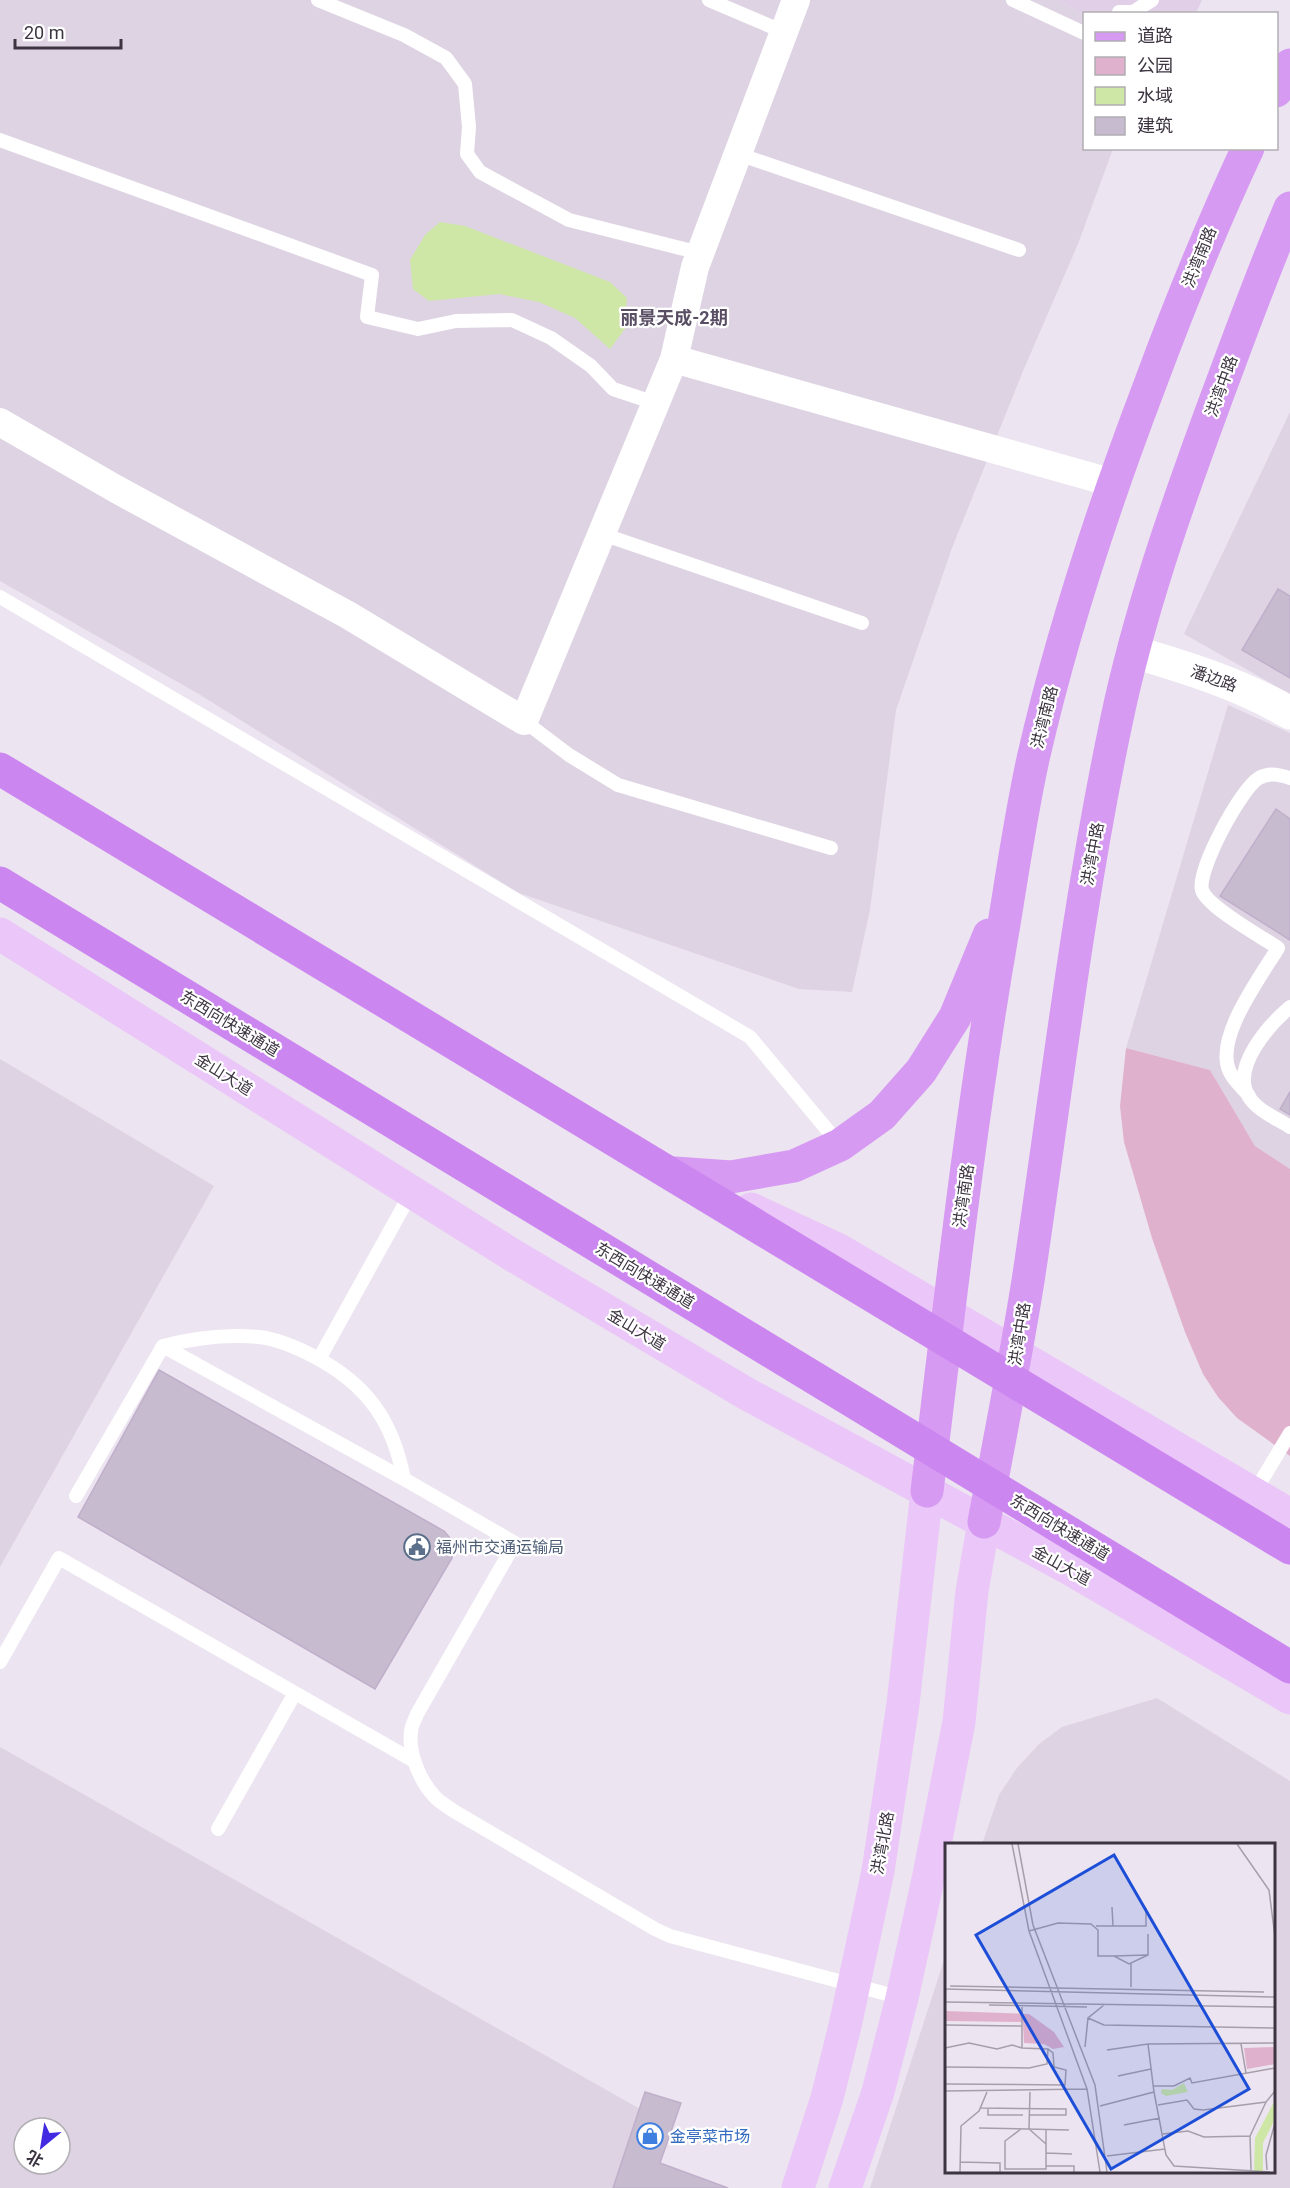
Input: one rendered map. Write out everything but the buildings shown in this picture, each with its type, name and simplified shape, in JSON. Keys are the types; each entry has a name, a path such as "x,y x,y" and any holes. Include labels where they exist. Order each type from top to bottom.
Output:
{"highway":[{"path":"0,768 1290,1548"},
{"name":"东西向快速通道","path":"0,883 1290,1667"}],"main road":[{"path":"1278,87 1290,65"},
{"name":"洪湾南路","path":"927,1491 961,1206 988,1020 1033,761 1062,647 1113,483 1212,224 1247,150"},
{"name":"洪湾中路","path":"984,1522 1016,1353 1063,1023 1116,722 1153,581 1197,449 1268,259 1290,208"},
{"path":"0,768 675,1173 839,1250 1290,1515"},
{"path":"675,1173 731,1177 794,1166 840,1145 882,1115 921,1071 955,1017 1011,881"},
{"name":"金山大道","path":"0,934 411,1193 747,1394 1072,1570 1290,1698"},
{"name":"洪湾北路","path":"798,2188 827,2098 855,1985 878,1872 893,1782 927,1491"},
{"path":"845,2188 878,2092 902,1998 959,1722 972,1591 984,1522"}],"street":[{"path":"0,422 116,489 348,615 524,721 674,359 695,267 796,0"},
{"path":"674,359 1113,483"},
{"name":"潘边路","path":"1134,652 1235,684 1290,713"}],"lane":[{"path":"318,0 404,35 447,58 465,84 469,127 467,154 480,172 568,220 700,253"},
{"path":"709,0 784,32"},
{"path":"1013,0 1083,33"},
{"path":"1119,12 1133,12 1152,0"},
{"path":"0,140 372,275 367,317 418,329 456,321 512,320 551,338 591,366 613,389 655,403"},
{"path":"738,154 1018,250"},
{"path":"602,534 862,623"},
{"path":"0,597 750,1037 840,1145"},
{"path":"524,721 569,754 618,785 831,848"},
{"path":"1290,778 1275,774 1258,778 1245,792 1230,816 1203,874 1202,890 1211,904 1278,948 1235,1020 1226,1048 1228,1070 1249,1096 1259,1108 1290,1127"},
{"path":"1249,1096 1243,1081 1246,1066 1255,1047 1268,1029 1290,1007"},
{"path":"319,1359 411,1193"},
{"path":"76,1496 163,1346 208,1337 260,1337 284,1343 328,1364 363,1390 379,1411 391,1433 404,1479"},
{"path":"163,1346 404,1479 515,1544 417,1714 411,1730 410,1745 414,1761 436,1798 452,1810 655,1929 686,1941 902,1998"},
{"path":"1254,1493 1290,1433"},
{"path":"0,1662 59,1558 414,1761"},
{"path":"218,1830 295,1693"}],"shaded area":[{"path":"0,0 1058,0 1083,14 1083,150 1113,150 1078,244 1023,371 952,548 896,710 870,910 852,992 799,989 519,893 197,693 0,581"},
{"path":"1058,0 1202,0 1196,12 1083,12 1083,14"},
{"path":"1290,412 1290,694 1184,634"},
{"path":"1228,705 1290,733 1290,1169 1255,1146 1210,1070 1126,1048"},
{"path":"0,1059 214,1186 0,1567"},
{"path":"1157,1698 1290,1781 1290,2188 870,2188 945,1957 945,2173 1275,2173 1275,1843 982,1843 999,1795 1017,1768 1039,1744 1062,1727"},
{"path":"0,1747 640,2109 613,2188 0,2188"}],"green space":[{"path":"1126,1048 1210,1070 1255,1146 1290,1169 1290,1456 1237,1418 1218,1397 1203,1374 1185,1332 1152,1238 1124,1142 1120,1106"}],"water":[{"path":"440,222 465,226 610,282 627,298 625,316 630,322 610,349 575,318 539,302 499,294 429,301 413,289 410,260 425,235"}],"place":[{"name":"福州市交通运输局","path":"417,1547"},
{"name":"金亭菜市场","path":"650,2136"}],"district":[{"name":"丽景天成-2期","path":"674,318"}]}
